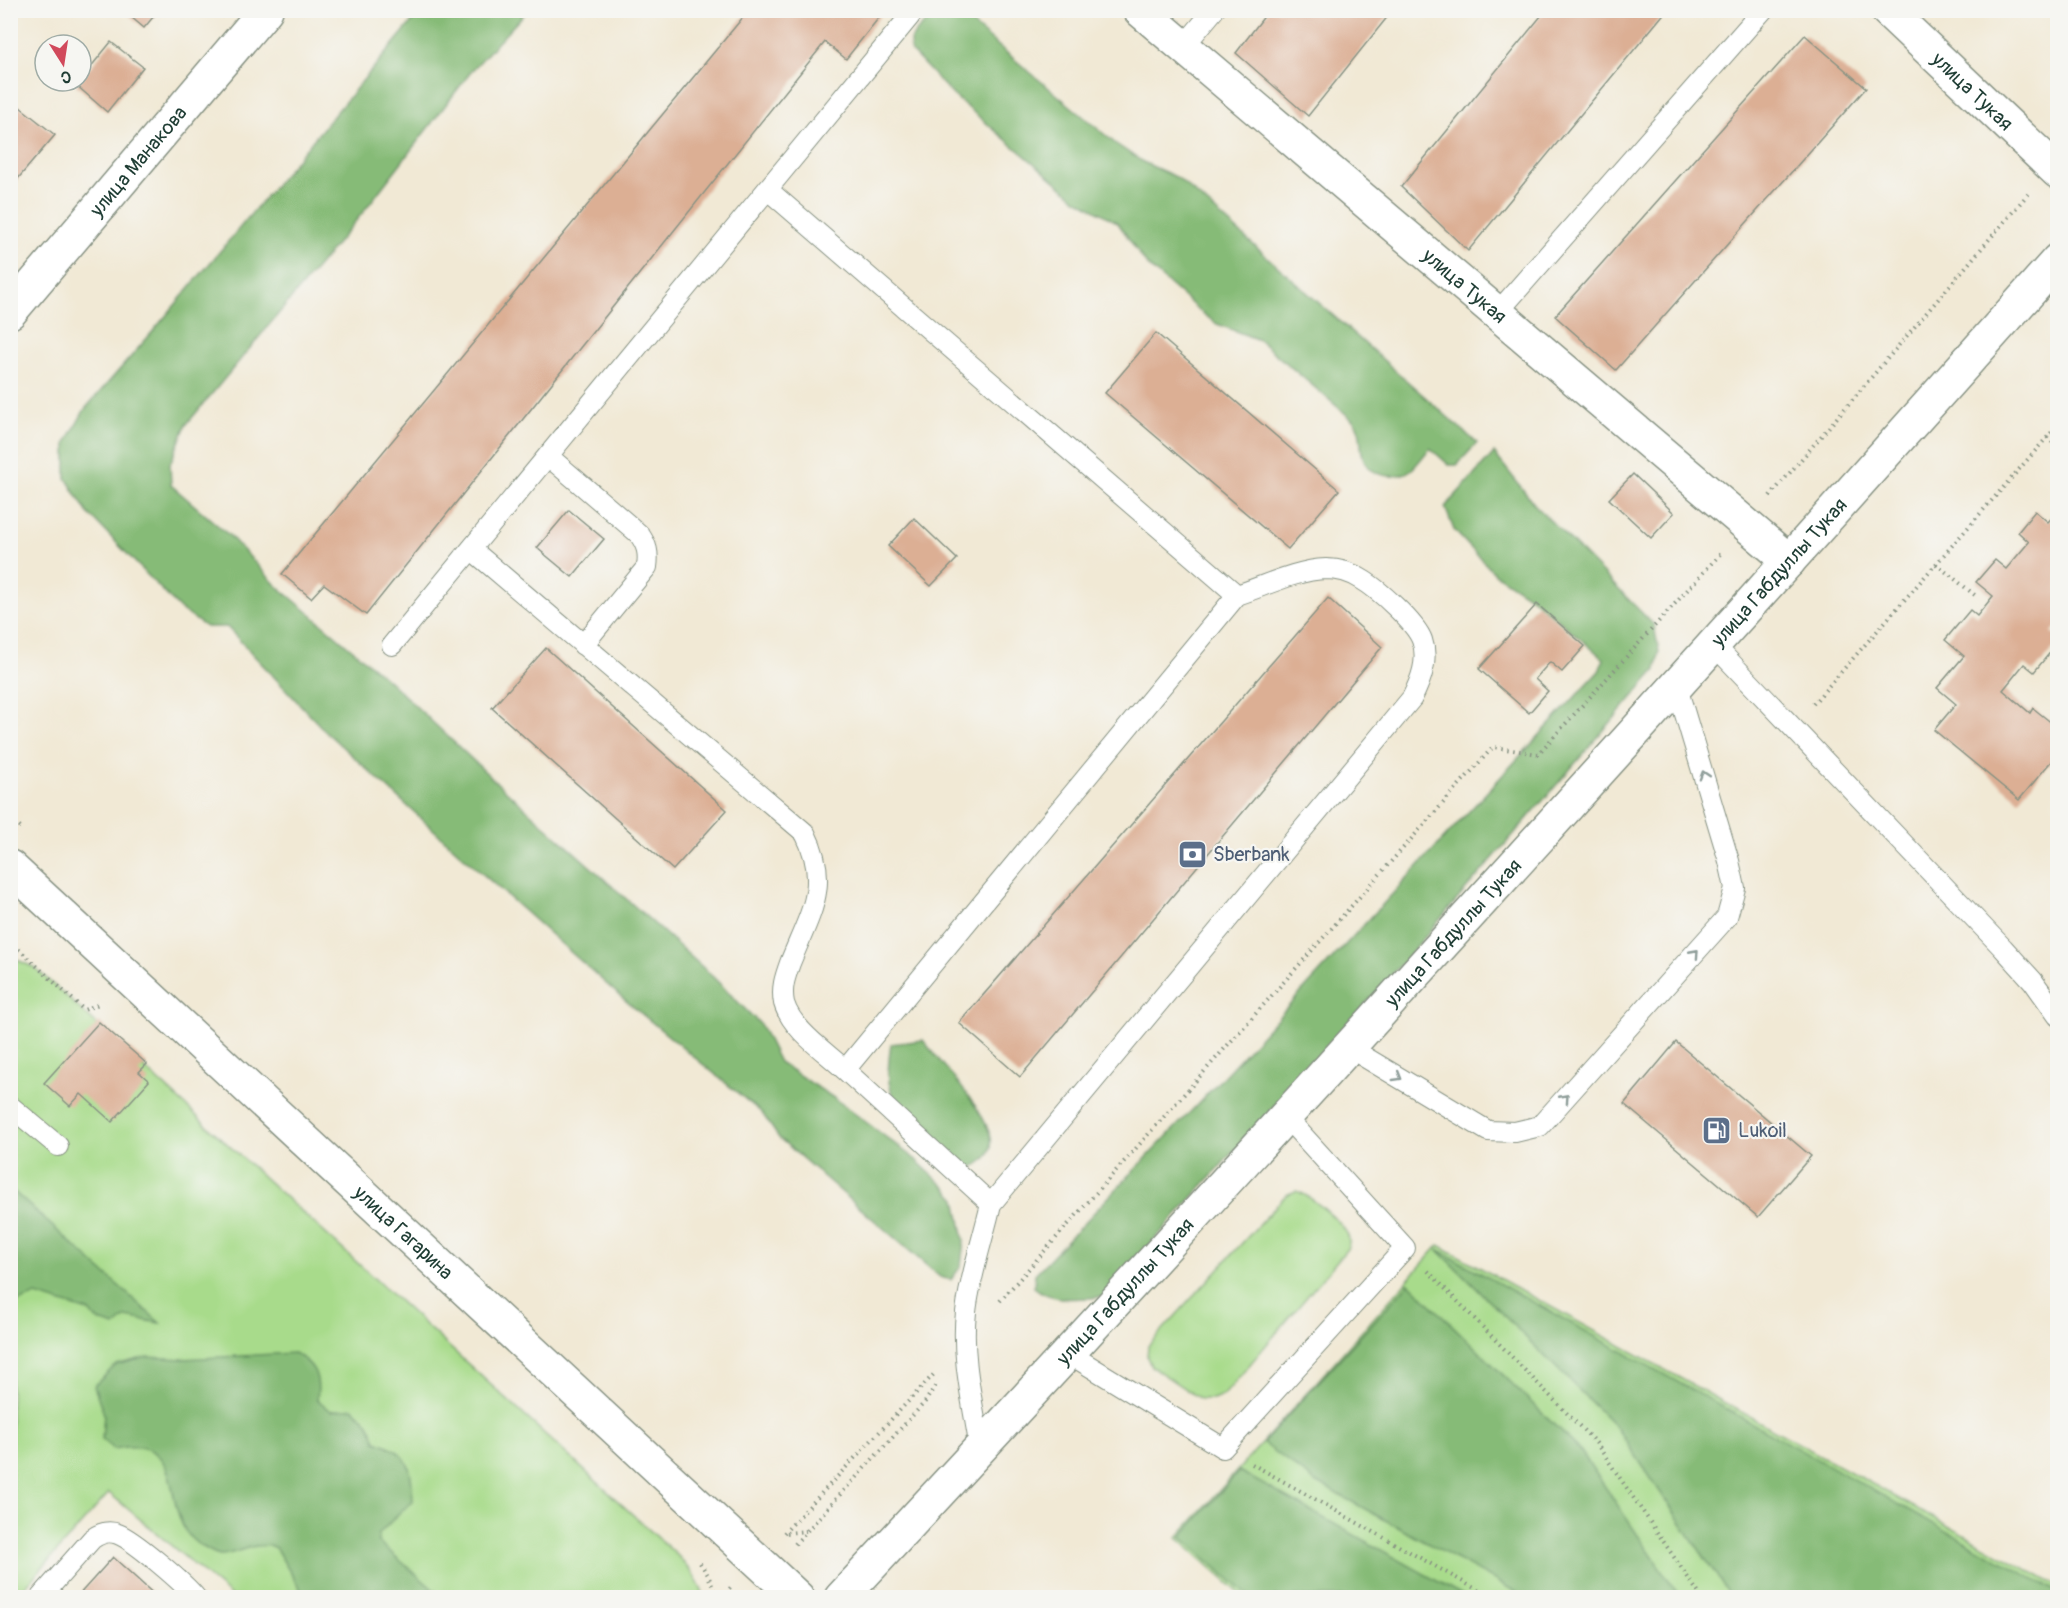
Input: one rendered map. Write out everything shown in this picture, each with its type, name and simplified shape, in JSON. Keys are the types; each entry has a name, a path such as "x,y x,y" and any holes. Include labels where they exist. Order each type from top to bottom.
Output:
{"street":[{"name":"улица Манакова","path":"10,312 266,10"},
{"name":"улица Тукая","path":"1140,10 1789,561"},
{"name":"улица Тукая","path":"1887,10 2055,170"},
{"name":"улица Габдуллы Тукая","path":"841,1598 1348,1047 1789,561 2058,260"},
{"name":"улица Гагарина","path":"10,867 798,1598"}],"lane":[{"path":"392,645 915,10"},
{"path":"1183,47 1214,10"},
{"path":"1497,312 1763,10"},
{"path":"768,190 1237,595"},
{"path":"548,456 639,534 649,555 647,567 583,645"},
{"path":"471,549 805,833 815,854 819,878 815,900 783,983 784,1004 795,1023 991,1204"},
{"path":"845,1070 1237,595 1306,572 1326,569 1344,571 1362,579 1412,624 1422,640 1425,658 1422,678 1412,698 991,1204 966,1310 965,1341 980,1449"},
{"path":"1713,644 2003,948 2033,981 2058,1016"},
{"path":"1348,1047 1488,1131 1515,1132 1540,1126 1727,917 1735,888 1730,861 1676,684"},
{"path":"10,1106 58,1146"},
{"path":"1068,1353 1223,1448 1405,1248 1285,1116"},
{"path":"40,1598 92,1539 100,1533 110,1532 128,1540 196,1598"}],"path":[{"path":"763,1565 784,1534 965,1341 1493,747 1538,754 1746,524 2055,170"},
{"path":"1810,708 2058,425"},
{"path":"2047,437 2058,448"},
{"path":"1936,564 1976,596"},
{"path":"1405,1248 1596,1443 1702,1598"},
{"path":"722,1598 763,1565 925,1402 965,1341"},
{"path":"1223,1448 1492,1598"}],"green space":[{"path":"421,11 527,11 474,68 364,211 186,425 170,464 171,485 231,537 275,584 388,680 495,781 709,973 760,1024 779,1062 834,1098 915,1159 945,1187 956,1199 964,1240 961,1266 951,1280 940,1277 779,1138 762,1113 620,996 457,851 325,731 227,627 206,627 180,609 87,512 66,478 66,443 85,409 149,336"},
{"path":"959,13 1116,144 1143,162 1178,178 1477,443 1457,465 1449,465 1430,448 1414,468 1405,473 1390,476 1371,469 1363,457 1360,434 1354,421 1259,340 1217,324 1202,313 1147,265 1118,223 1075,198 953,95 911,51 910,41 925,23"},
{"path":"1494,453 1535,505 1654,625 1659,652 1656,670 1404,961 1103,1297 1067,1298 1041,1292 1034,1287 1035,1274 1196,1106 1599,671 1604,659 1532,598 1495,574 1454,530 1445,507"},
{"path":"11,957 35,968 678,1556 695,1577 705,1597 232,1597 109,1493 16,1597 11,1598"},
{"path":"923,1040 970,1098 990,1134 990,1150 981,1162 974,1166 959,1167 948,1162 905,1115 893,1096 888,1075 891,1044"},
{"path":"11,1189 160,1323 126,1317 115,1326 99,1321 88,1311 36,1295 11,1305"},
{"path":"1296,1191 1318,1204 1342,1226 1349,1240 1347,1249 1225,1394 1213,1399 1200,1399 1151,1366 1147,1357 1148,1346 1286,1195"},
{"path":"1439,1245 2057,1586 2057,1597 1244,1597 1177,1538"},
{"path":"1437,1249 2057,1592 2057,1597 1731,1597 1617,1428"},
{"path":"1409,1283 1580,1450 1680,1597 1525,1597 1316,1482 1263,1443"},
{"path":"294,1353 311,1366 317,1377 317,1399 331,1411 353,1408 369,1424 376,1441 397,1451 407,1463 413,1502 379,1534 379,1542 442,1597 305,1597 275,1547 257,1546 220,1555 203,1547 188,1535 180,1519 171,1482 165,1466 156,1453 139,1447 114,1449 102,1439 104,1414 94,1386 116,1365 147,1357 183,1359"},
{"path":"1239,1471 1466,1597 1250,1597 1181,1537"}],"building":[{"path":"123,10 159,10 144,28"},
{"path":"749,10 885,10 846,59 825,42 366,615 324,584 311,598 282,574"},
{"path":"1269,10 1393,10 1308,116 1236,53"},
{"path":"1546,10 1667,10 1468,251 1401,187"},
{"path":"1805,35 1866,88 1616,370 1555,316"},
{"path":"111,42 143,67 107,112 85,93 93,93 93,64"},
{"path":"10,99 55,135 10,188"},
{"path":"1156,333 1339,490 1288,549 1105,393"},
{"path":"1633,474 1674,513 1651,538 1609,499"},
{"path":"569,510 604,539 572,577 537,548"},
{"path":"2035,511 2048,522 2058,511 2058,625 2052,632 2058,636 2058,643 2034,672 2024,664 2003,690 2030,713 2033,708 2058,728 2058,753 2019,800 1934,730 1956,704 1937,688 1964,656 1945,640 1970,610 1977,616 1993,596 1976,582 1995,560 2006,569 2029,542 2018,532"},
{"path":"914,518 957,559 931,586 888,546"},
{"path":"1328,598 1382,647 1020,1077 959,1023"},
{"path":"1537,604 1585,646 1562,672 1550,662 1535,679 1548,691 1529,713 1479,669"},
{"path":"546,648 727,810 673,870 492,708"},
{"path":"99,1022 147,1064 139,1072 149,1081 112,1122 81,1094 70,1106 44,1083"},
{"name":"Lukoil","path":"1676,1042 1811,1156 1758,1217 1624,1104"},
{"path":"113,1557 158,1598 76,1598"}],"place":[{"name":"Sberbank","path":"1192,854"},
{"name":"Lukoil","path":"1717,1130"}]}
